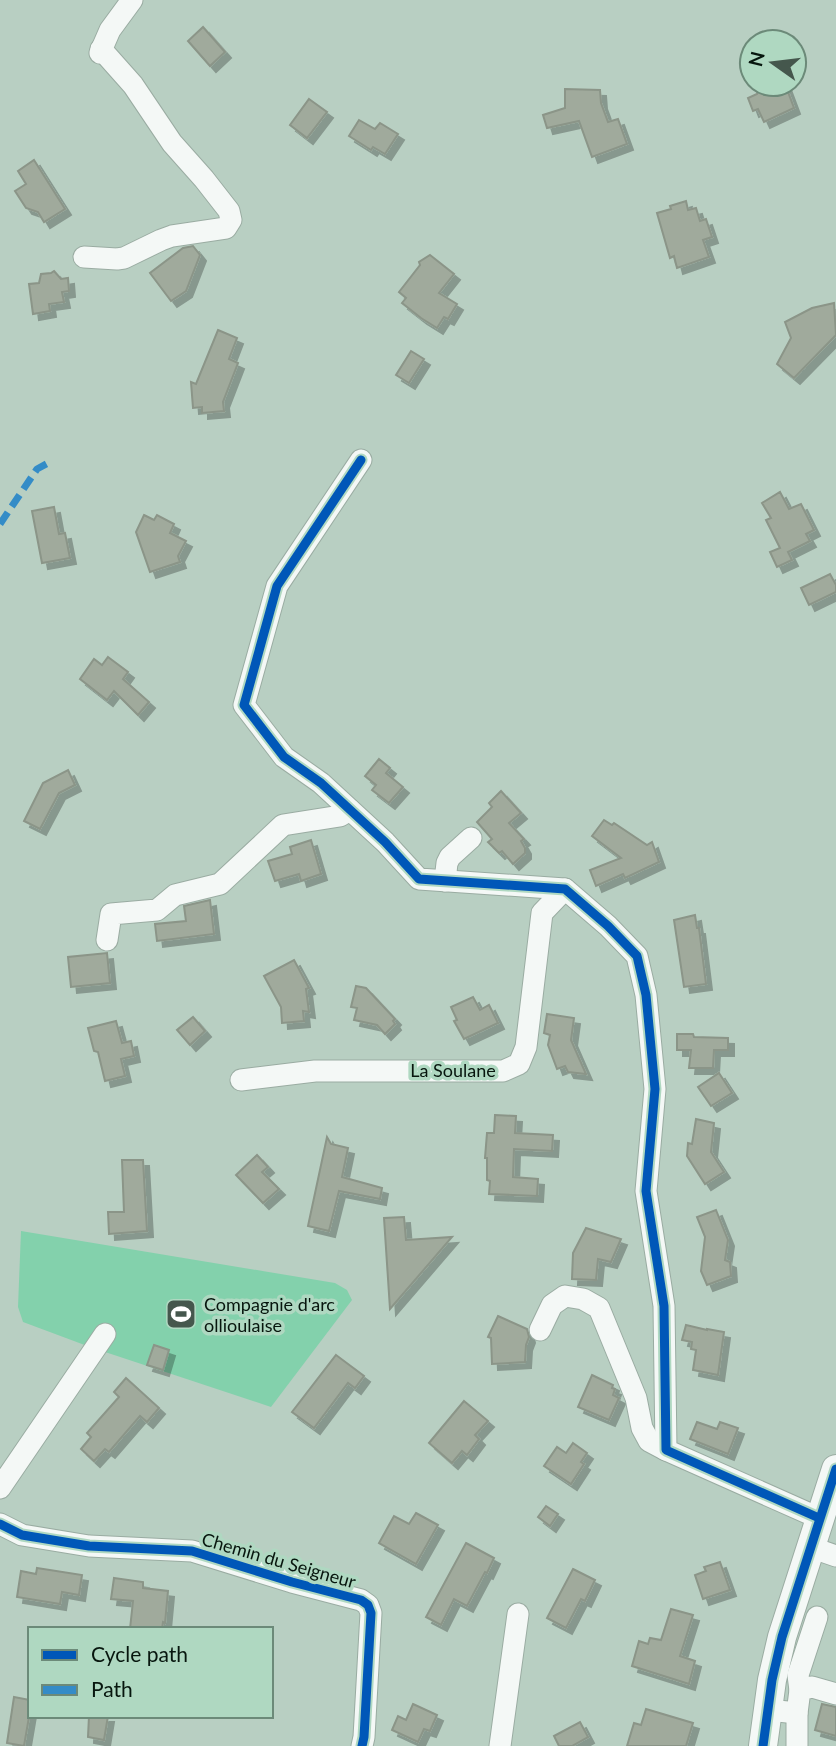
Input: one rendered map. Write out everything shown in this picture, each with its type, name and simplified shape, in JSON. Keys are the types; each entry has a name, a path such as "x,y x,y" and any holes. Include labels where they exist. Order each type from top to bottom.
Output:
{"main road":[{"path":"763,1746 772,1681 782,1637 823,1552 819,1518 836,1469"}],"street":[{"path":"84,257 124,258 172,236 226,228 231,220 229,211 172,143 133,85 100,51 110,30 132,0"},
{"path":"360,460 277,586 244,705 284,757 321,783 385,842 419,879 565,889 608,926 637,956 646,995 655,1089 646,1191 664,1306 666,1450"},
{"path":"107,940 111,914 157,909 175,895 220,884 283,825 340,816 350,810"},
{"path":"445,881 450,857 471,838"},
{"name":"La Soulane","path":"241,1080 315,1071 503,1071 519,1064 526,1047 542,913 565,889"},
{"path":"540,1330 552,1305 565,1296 583,1299 599,1308 636,1398 642,1428 649,1441 819,1518"},
{"path":"0,1488 105,1334"},
{"name":"Chemin du Seigneur","path":"0,1524 22,1535 89,1546 192,1551 292,1583 361,1600 368,1605 371,1612 362,1746"},
{"path":"500,1746 518,1614"},
{"path":"797,1746 800,1690 798,1675 817,1617"},
{"path":"800,1690 812,1687 836,1694"},
{"path":"768,1710 797,1713"}],"green space":[{"name":"Compagnie d'arc ollioulaise","path":"21,1231 335,1283 347,1290 352,1300 271,1407 23,1322 18,1307"}],"building":[{"path":"203,27 225,52 210,66 188,41"},
{"path":"565,89 600,90 601,103 608,122 618,119 627,144 592,157 579,121 547,128 543,115 565,108"},
{"path":"748,98 790,98 794,108 764,122 758,109 753,111"},
{"path":"309,99 327,112 307,138 290,125"},
{"path":"359,120 375,129 380,123 398,134 385,154 373,147 371,150 349,136"},
{"path":"34,160 65,209 44,222 38,212 26,208 15,191 26,184 18,171"},
{"path":"686,201 688,210 696,208 700,221 706,219 712,237 703,240 709,257 677,268 674,256 670,258 657,213"},
{"path":"193,246 200,255 186,291 171,301 150,273 183,248"},
{"path":"430,255 454,274 439,293 457,304 448,319 444,317 437,328 402,303 406,298 399,292 420,265 419,262"},
{"path":"54,271 61,279 68,278 69,291 62,292 64,302 49,304 50,311 33,314 29,284 39,283 41,274"},
{"path":"834,303 836,335 794,378 777,364 791,338 785,322 812,308"},
{"path":"218,330 237,338 229,359 238,363 223,402 224,411 202,413 202,407 193,408 191,382 196,384"},
{"path":"411,351 424,359 409,383 396,375"},
{"path":"780,492 789,509 801,504 814,530 806,534 810,541 788,552 792,560 777,567 770,552 780,548 766,520 771,518 762,503"},
{"path":"54,507 59,534 65,533 70,558 42,563 32,511"},
{"path":"144,515 154,520 157,515 174,524 170,533 186,541 178,556 180,562 150,572 136,532"},
{"path":"830,574 836,585 836,592 809,605 801,588"},
{"path":"108,657 128,672 123,679 149,702 138,715 114,691 107,700 80,679 94,659 102,665"},
{"path":"379,759 390,768 386,773 403,787 389,803 372,790 376,785 365,776"},
{"path":"68,770 75,785 59,793 40,829 24,821 43,783"},
{"path":"501,791 521,813 509,823 524,839 521,841 525,848 525,853 513,864 502,851 499,853 488,842 492,839 477,822 492,807 489,803"},
{"path":"604,820 612,825 614,823 647,845 652,842 659,862 625,878 623,874 596,886 590,870 621,858 592,836"},
{"path":"311,840 321,874 301,881 299,874 275,881 268,861 292,854 290,847"},
{"path":"210,900 214,934 157,941 155,924 186,921 184,906"},
{"path":"695,915 706,984 684,987 674,920"},
{"path":"107,953 110,983 71,987 68,957"},
{"path":"294,960 309,988 306,989 309,1012 303,1011 304,1021 282,1023 281,1007 264,976"},
{"path":"356,986 366,988 395,1019 395,1024 385,1034 377,1025 354,1020 357,1008 351,1007"},
{"path":"473,997 480,1010 489,1005 498,1023 464,1039 454,1021 457,1020 451,1007"},
{"path":"547,1014 574,1018 571,1040 586,1074 568,1072 565,1066 557,1069 548,1045 550,1035 544,1033"},
{"path":"193,1017 205,1031 190,1045 177,1030"},
{"path":"116,1021 122,1043 131,1041 134,1056 121,1059 125,1076 105,1081 98,1052 94,1051 88,1028"},
{"path":"677,1034 728,1038 728,1050 714,1050 713,1068 689,1068 691,1050 677,1050"},
{"path":"719,1073 732,1093 711,1106 698,1087"},
{"path":"495,1115 516,1116 515,1133 553,1135 552,1151 514,1149 513,1177 538,1179 537,1196 489,1194 490,1181 487,1180 485,1158 487,1133 494,1133"},
{"path":"696,1119 714,1123 711,1152 724,1172 705,1184 687,1156 688,1143 692,1144"},
{"path":"327,1137 331,1144 348,1148 342,1177 382,1188 380,1199 339,1191 329,1231 308,1226"},
{"path":"257,1155 268,1167 262,1172 279,1189 263,1203 236,1175"},
{"path":"122,1160 143,1160 147,1231 109,1234 108,1212 124,1212"},
{"path":"716,1210 728,1240 725,1260 730,1262 731,1276 707,1285 701,1271 705,1237 697,1217"},
{"path":"404,1217 406,1240 452,1237 390,1309 384,1218"},
{"path":"586,1228 621,1239 611,1262 598,1259 596,1280 572,1279 573,1253"},
{"path":"498,1316 527,1329 529,1337 525,1362 492,1364 491,1338 488,1337"},
{"path":"686,1325 724,1332 718,1375 693,1370 696,1350 691,1349 692,1342 682,1340"},
{"path":"154,1345 169,1350 163,1370 147,1365"},
{"path":"336,1355 364,1376 355,1388 348,1383 314,1428 292,1412"},
{"path":"592,1375 613,1385 613,1395 619,1398 609,1420 578,1407"},
{"path":"126,1378 159,1408 147,1422 140,1416 109,1452 105,1449 94,1461 81,1449 91,1437 87,1433 119,1397 114,1392"},
{"path":"464,1401 488,1421 475,1435 479,1439 467,1455 462,1451 452,1463 429,1443"},
{"path":"697,1422 717,1429 720,1422 738,1428 728,1454 690,1439"},
{"path":"573,1443 587,1453 581,1462 584,1464 571,1484 544,1466 557,1447 566,1453"},
{"path":"546,1506 558,1514 550,1526 538,1517"},
{"path":"416,1513 438,1525 416,1564 379,1543 394,1516 409,1524"},
{"path":"466,1543 494,1558 467,1606 454,1599 441,1625 426,1617"},
{"path":"720,1562 730,1590 703,1599 695,1575 706,1571 704,1567"},
{"path":"37,1568 82,1575 79,1595 62,1592 60,1604 17,1597 21,1571 36,1574"},
{"path":"573,1569 595,1580 585,1601 581,1599 566,1628 547,1618"},
{"path":"114,1578 143,1582 143,1588 168,1591 165,1623 163,1622 162,1627 130,1627 133,1601 111,1599"},
{"path":"671,1609 693,1615 680,1656 695,1661 689,1684 632,1666 639,1641 648,1644 650,1638 661,1640"},
{"path":"14,1697 28,1700 29,1718 24,1746 7,1743"},
{"path":"413,1704 437,1715 430,1731 424,1729 418,1742 392,1730 398,1716 406,1720"},
{"path":"822,1704 836,1707 836,1736 815,1730"},
{"path":"646,1709 693,1723 686,1746 627,1746 634,1723 641,1725"},
{"path":"89,1718 108,1718 104,1740 88,1737"},
{"path":"580,1722 588,1737 572,1746 559,1746 554,1736"}],"marked path":[{"path":"0,524 37,469 52,461"}],"cycle path":[{"path":"361,460 277,586 244,705 284,757 321,783 385,842 419,879 565,889 608,926 637,956 646,995 655,1089 646,1191 664,1306 666,1450 819,1518"},
{"path":"763,1746 772,1680 782,1637 836,1469"},
{"path":"0,1524 22,1535 89,1546 192,1551 361,1600 368,1605 371,1613 362,1746"}],"place":[{"name":"Compagnie d'arc ollioulaise","path":"181,1314"}]}
